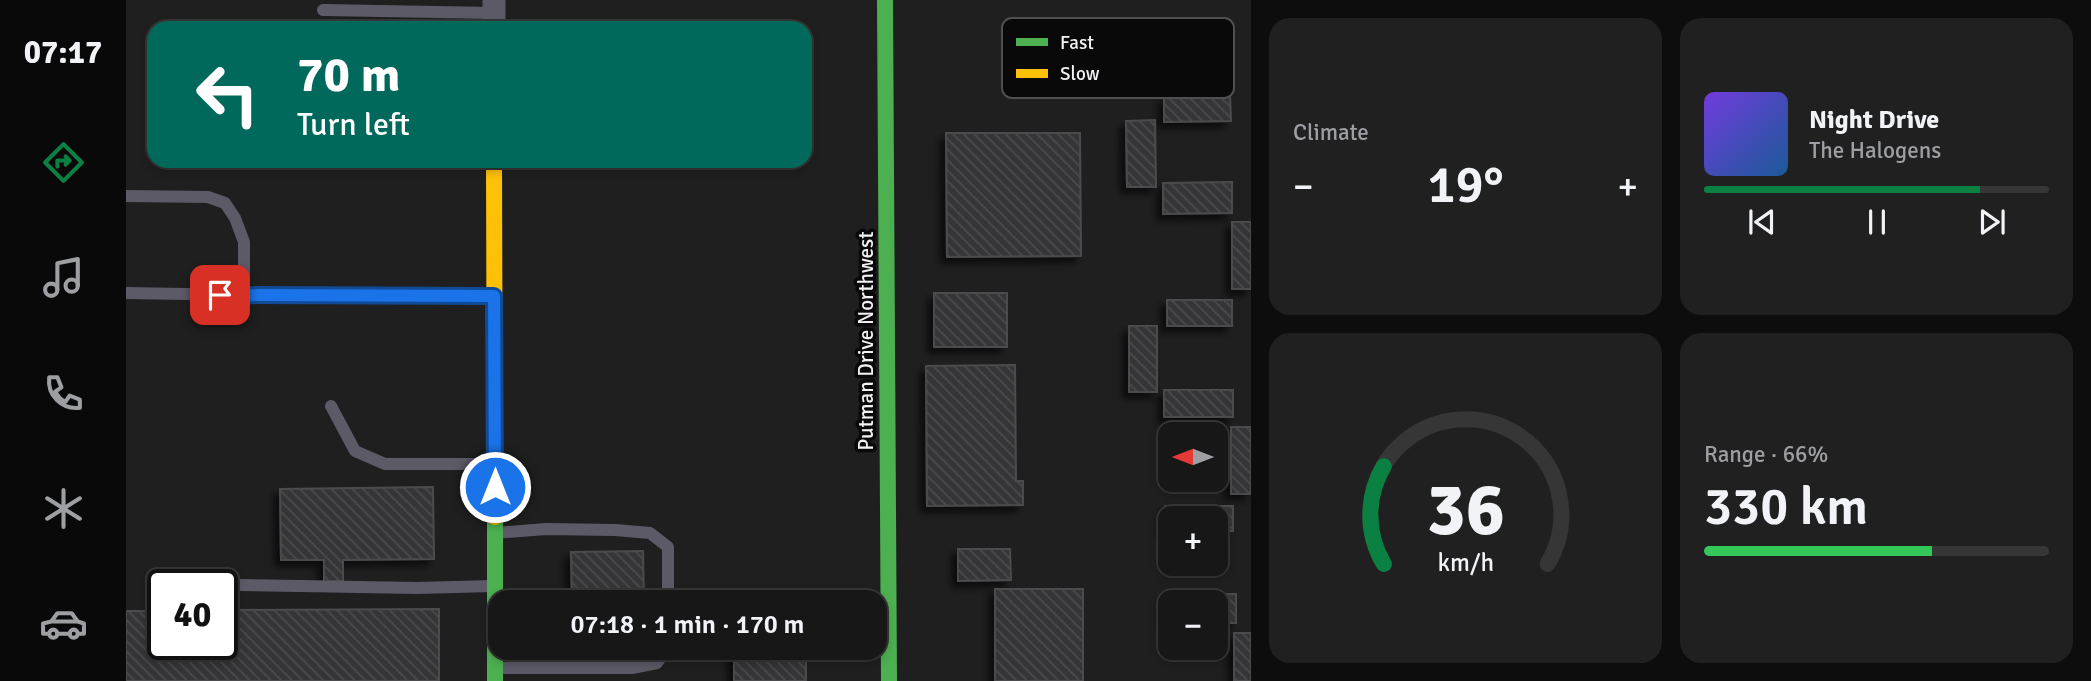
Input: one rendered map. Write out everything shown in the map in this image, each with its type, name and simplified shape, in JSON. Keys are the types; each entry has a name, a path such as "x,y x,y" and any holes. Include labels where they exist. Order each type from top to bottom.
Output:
{"street":[{"name":"Putman Drive Northwest","path":"886,0 889,681"},
{"path":"494,168 495,674"}],"lane":[{"path":"324,10 494,14"},
{"path":"126,196 208,197 225,203 235,218 244,242 244,295"},
{"path":"126,293 494,296"},
{"path":"331,406 355,451 385,464 495,464"},
{"path":"495,533 546,529 650,533 668,547 668,590"},
{"path":"241,585 416,588 495,586"},
{"path":"495,674 632,668 657,663 659,660"}],"building":[{"path":"1164,98 1230,98 1231,121 1164,122"},
{"path":"1155,120 1156,187 1127,187 1126,121"},
{"path":"946,133 1080,133 1081,256 947,257"},
{"path":"1232,182 1232,213 1163,214 1163,183"},
{"path":"1232,222 1251,222 1251,289 1232,289"},
{"path":"934,293 1007,293 1007,347 934,347"},
{"path":"1167,300 1232,300 1232,326 1167,326"},
{"path":"1129,326 1157,326 1157,392 1129,392"},
{"path":"1015,365 1016,481 1023,481 1023,505 927,506 926,366"},
{"path":"1164,390 1233,390 1233,417 1164,417"},
{"path":"1231,427 1251,427 1251,494 1231,494"},
{"path":"433,487 434,559 343,560 343,581 324,582 324,560 281,560 280,489"},
{"path":"1228,506 1233,506 1233,531 1228,531"},
{"path":"958,549 1010,549 1011,580 958,581"},
{"path":"643,551 644,590 572,590 571,552"},
{"path":"995,589 1083,589 1083,681 995,681"},
{"path":"1228,594 1236,594 1236,623 1228,623"},
{"path":"439,609 439,681 126,681 126,611 147,611 147,660 238,660 238,610"},
{"path":"1234,633 1251,633 1251,681 1234,681"},
{"path":"573,660 645,660 573,661"},
{"path":"734,660 806,660 806,681 734,681"}],"traffic: fast":[{"path":"885,0 889,681"},
{"path":"495,517 495,681"}],"traffic: slow":[{"path":"494,168 495,517"}],"route":[{"path":"220,295 494,296 495,487"}]}
